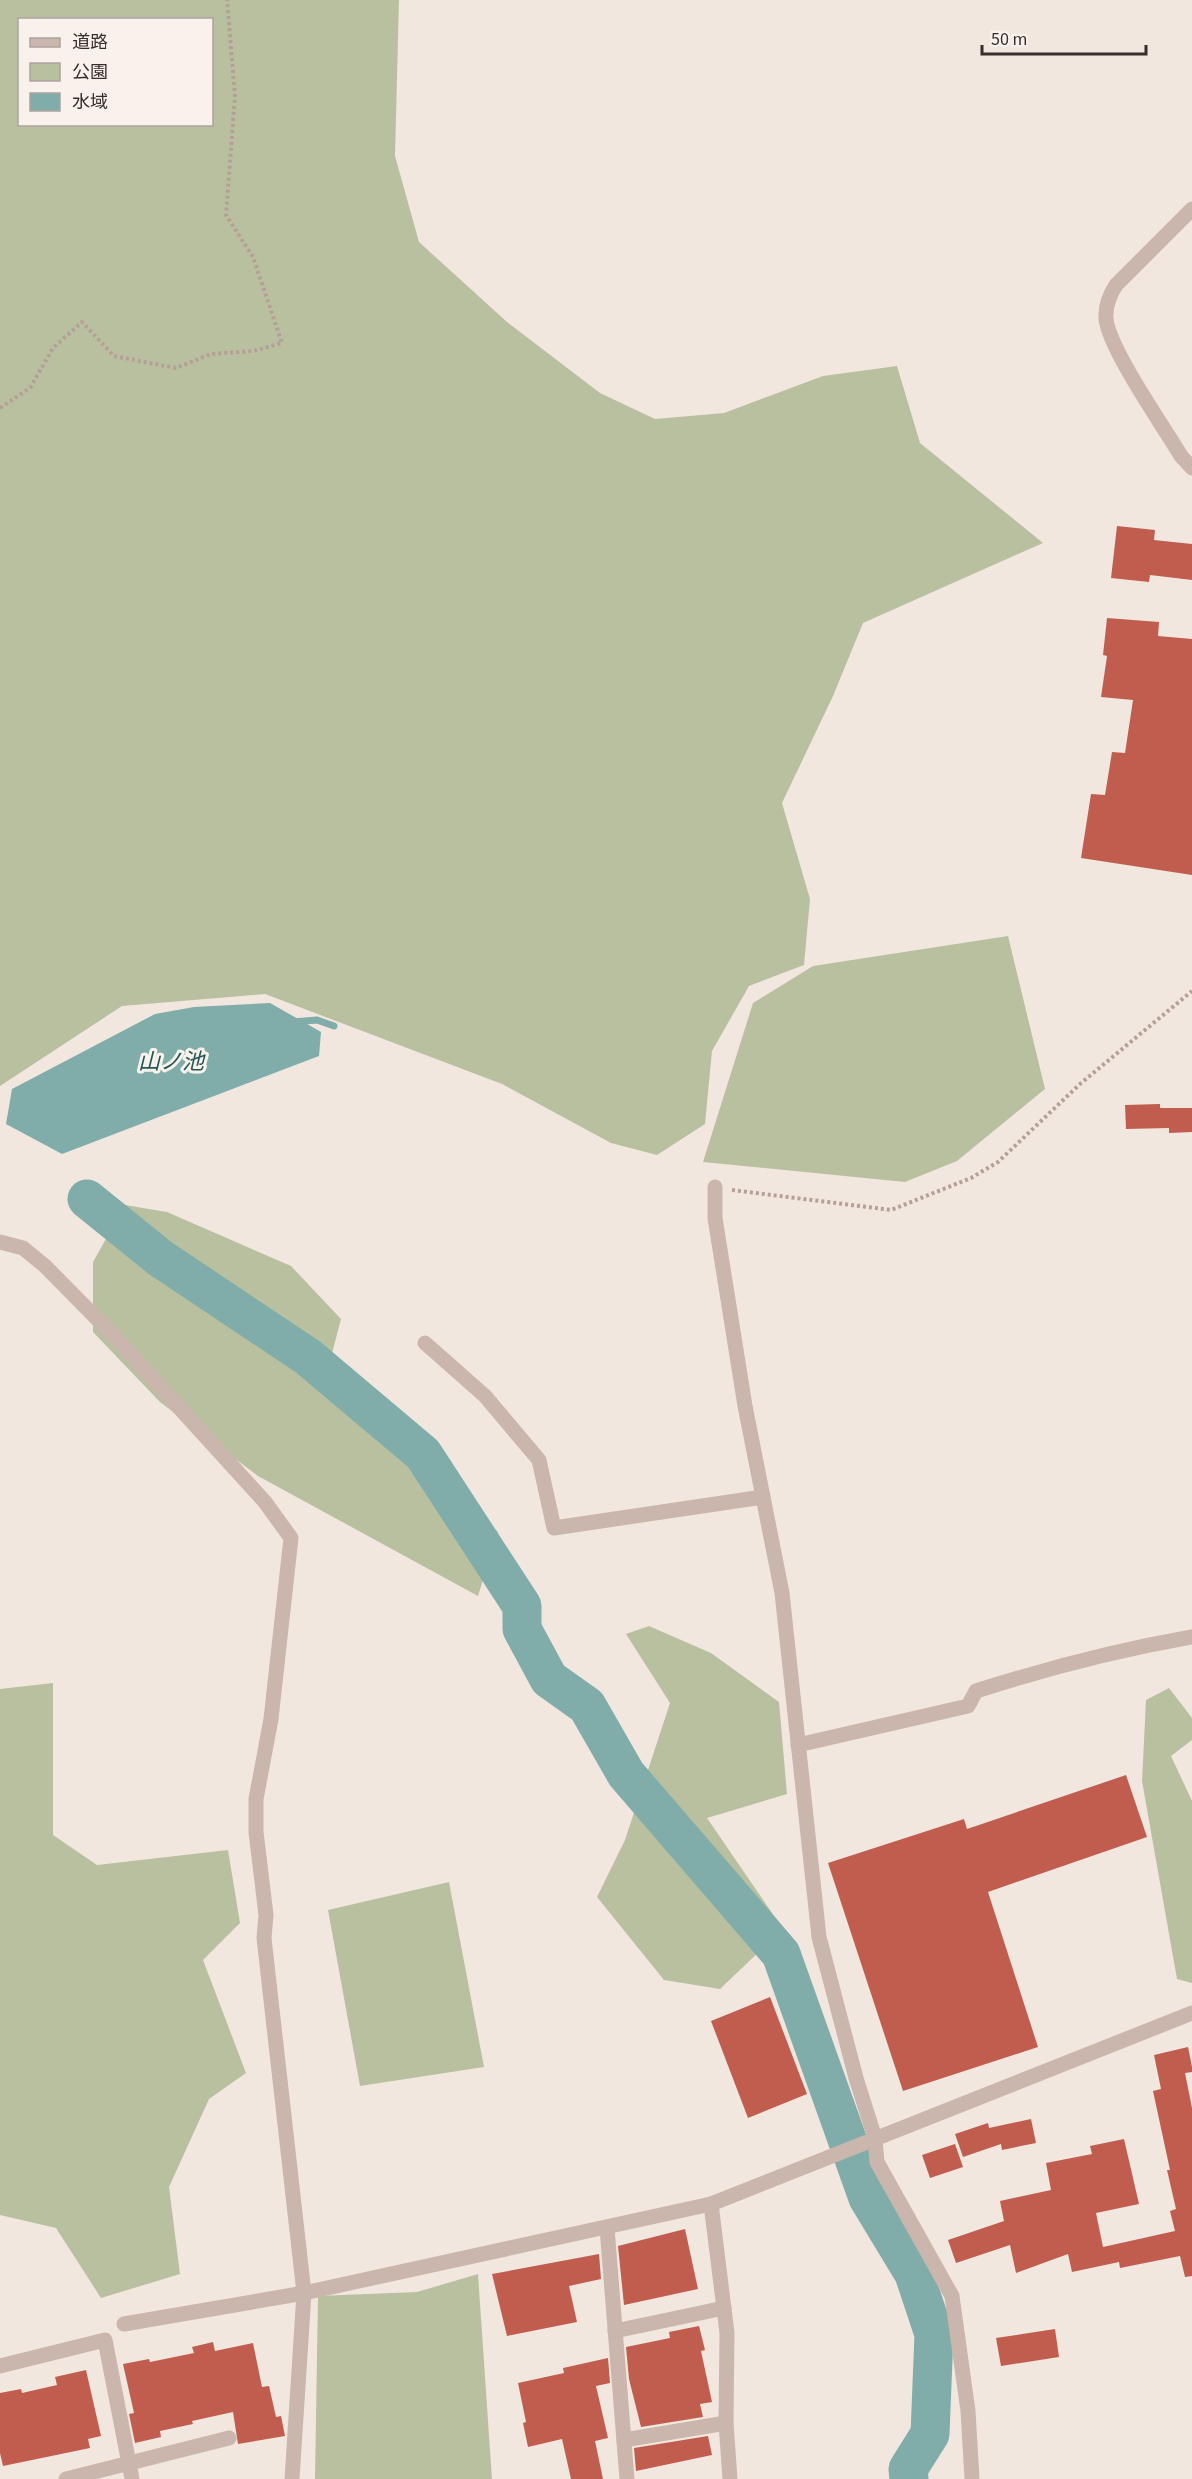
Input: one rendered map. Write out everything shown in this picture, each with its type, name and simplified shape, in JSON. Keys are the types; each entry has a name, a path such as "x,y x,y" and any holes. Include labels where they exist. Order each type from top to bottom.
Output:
{"street":[{"path":"1192,208 1116,285 1107,299 1106,322 1122,359 1181,456 1192,468"},
{"path":"715,1187 715,1218 763,1497 782,1593 819,1937 856,2079 869,2142 952,2296 968,2411 972,2479"},
{"path":"0,1242 23,1248 75,1296 265,1502 291,1538 271,1719 256,1799 256,1832 266,1915 264,1938 304,2293 292,2479"},
{"path":"425,1343 485,1396 539,1460 554,1527 763,1497"},
{"path":"798,1745 968,1706 976,1691 1042,1670 1129,1648 1192,1637"},
{"path":"124,2324 304,2293 711,2204 1192,2013"},
{"path":"711,2204 727,2333 726,2422 730,2479"},
{"path":"607,2228 627,2479"},
{"path":"615,2331 724,2308"},
{"path":"0,2366 105,2340 131,2471"},
{"path":"624,2440 726,2422"},
{"path":"66,2479 131,2471 229,2438"}],"path":[{"path":"0,408 30,388 53,348 82,322 114,356 176,368 212,354 253,351 282,343 253,257 226,215 235,96 227,0"},
{"path":"715,1187 891,1210 971,1178 998,1162 1080,1084 1192,991"}],"green space":[{"path":"0,0 399,0 395,156 419,242 507,322 600,393 655,419 724,413 823,376 897,366 920,443 1043,543 863,623 833,696 782,803 810,899 804,965 749,986 712,1051 705,1124 657,1155 611,1143 502,1084 265,994 122,1006 0,1086"},
{"path":"1008,936 1045,1089 957,1161 905,1182 703,1162 753,1003 813,966"},
{"path":"125,1205 167,1212 291,1266 341,1319 325,1380 498,1532 478,1596 258,1476 160,1402 93,1332 93,1262"},
{"path":"649,1626 711,1653 779,1702 787,1794 707,1818 783,1929 720,1989 664,1980 597,1897 625,1840 670,1703 626,1634"},
{"path":"53,1683 53,1835 97,1865 228,1850 240,1923 203,1960 246,2073 209,2099 169,2187 180,2274 101,2298 56,2228 0,2215 0,1689"},
{"path":"1169,1688 1192,1718 1192,1740 1171,1756 1192,1801 1192,1983 1177,1979 1142,1781 1146,1700"},
{"path":"449,1882 484,2067 360,2086 328,1910"},
{"path":"478,2274 492,2479 315,2479 318,2296 417,2292"}],"water":[{"name":"山ノ池","path":"270,1003 321,1032 319,1056 62,1154 6,1124 12,1089 155,1014 194,1007"}],"building":[{"path":"1117,526 1155,530 1154,540 1192,544 1192,580 1150,575 1149,582 1111,578"},
{"path":"1107,618 1159,622 1158,636 1192,639 1192,875 1081,858 1091,794 1105,795 1112,752 1125,753 1133,700 1101,697 1107,656 1103,655"},
{"path":"1160,1104 1160,1108 1192,1108 1192,1132 1169,1133 1169,1128 1126,1129 1125,1105"},
{"path":"1126,1775 1147,1837 988,1892 1038,2047 903,2091 828,1863 964,1819 967,1829"},
{"path":"770,1997 807,2094 748,2118 711,2021"},
{"path":"1188,2047 1192,2067 1192,2072 1185,2073 1192,2108 1192,2276 1185,2277 1180,2256 1120,2268 1119,2262 1072,2272 1068,2254 1016,2273 1010,2245 956,2263 948,2240 1004,2221 1000,2201 1051,2190 1046,2163 1092,2154 1090,2146 1124,2139 1139,2204 1096,2213 1103,2247 1175,2231 1170,2211 1176,2209 1167,2170 1170,2170 1153,2091 1161,2089 1154,2055"},
{"path":"1031,2119 1036,2143 1002,2150 1001,2144 963,2157 955,2134 988,2123 989,2128"},
{"path":"955,2144 963,2167 930,2178 922,2155"},
{"path":"685,2229 698,2289 624,2305 618,2246"},
{"path":"599,2254 601,2279 569,2286 577,2322 507,2336 492,2274"},
{"path":"699,2326 705,2350 701,2351 712,2402 700,2404 703,2417 641,2427 629,2379 626,2347 670,2338 669,2332"},
{"path":"1055,2329 1059,2357 1001,2366 996,2338"},
{"path":"213,2342 215,2351 253,2343 262,2387 269,2386 276,2417 281,2416 285,2436 238,2444 233,2412 160,2431 161,2437 135,2443 129,2414 134,2413 123,2364 149,2359 150,2362 194,2353 192,2347"},
{"path":"608,2358 610,2383 596,2386 608,2438 595,2441 603,2479 571,2479 562,2439 528,2447 523,2423 526,2422 518,2383 564,2373 563,2368"},
{"path":"86,2370 101,2436 88,2439 90,2448 3,2466 0,2453 0,2393 21,2389 22,2393 57,2385 55,2377"},
{"path":"708,2436 712,2455 636,2471 634,2448"}],"waterway":[{"path":"292,1022 317,1020 334,1026"},
{"path":"87,1199 160,1258 308,1357 423,1454 522,1606 522,1629 549,1679 587,1706 626,1774 781,1954 868,2198 914,2274 934,2334 930,2434 908,2469 909,2479"}]}
